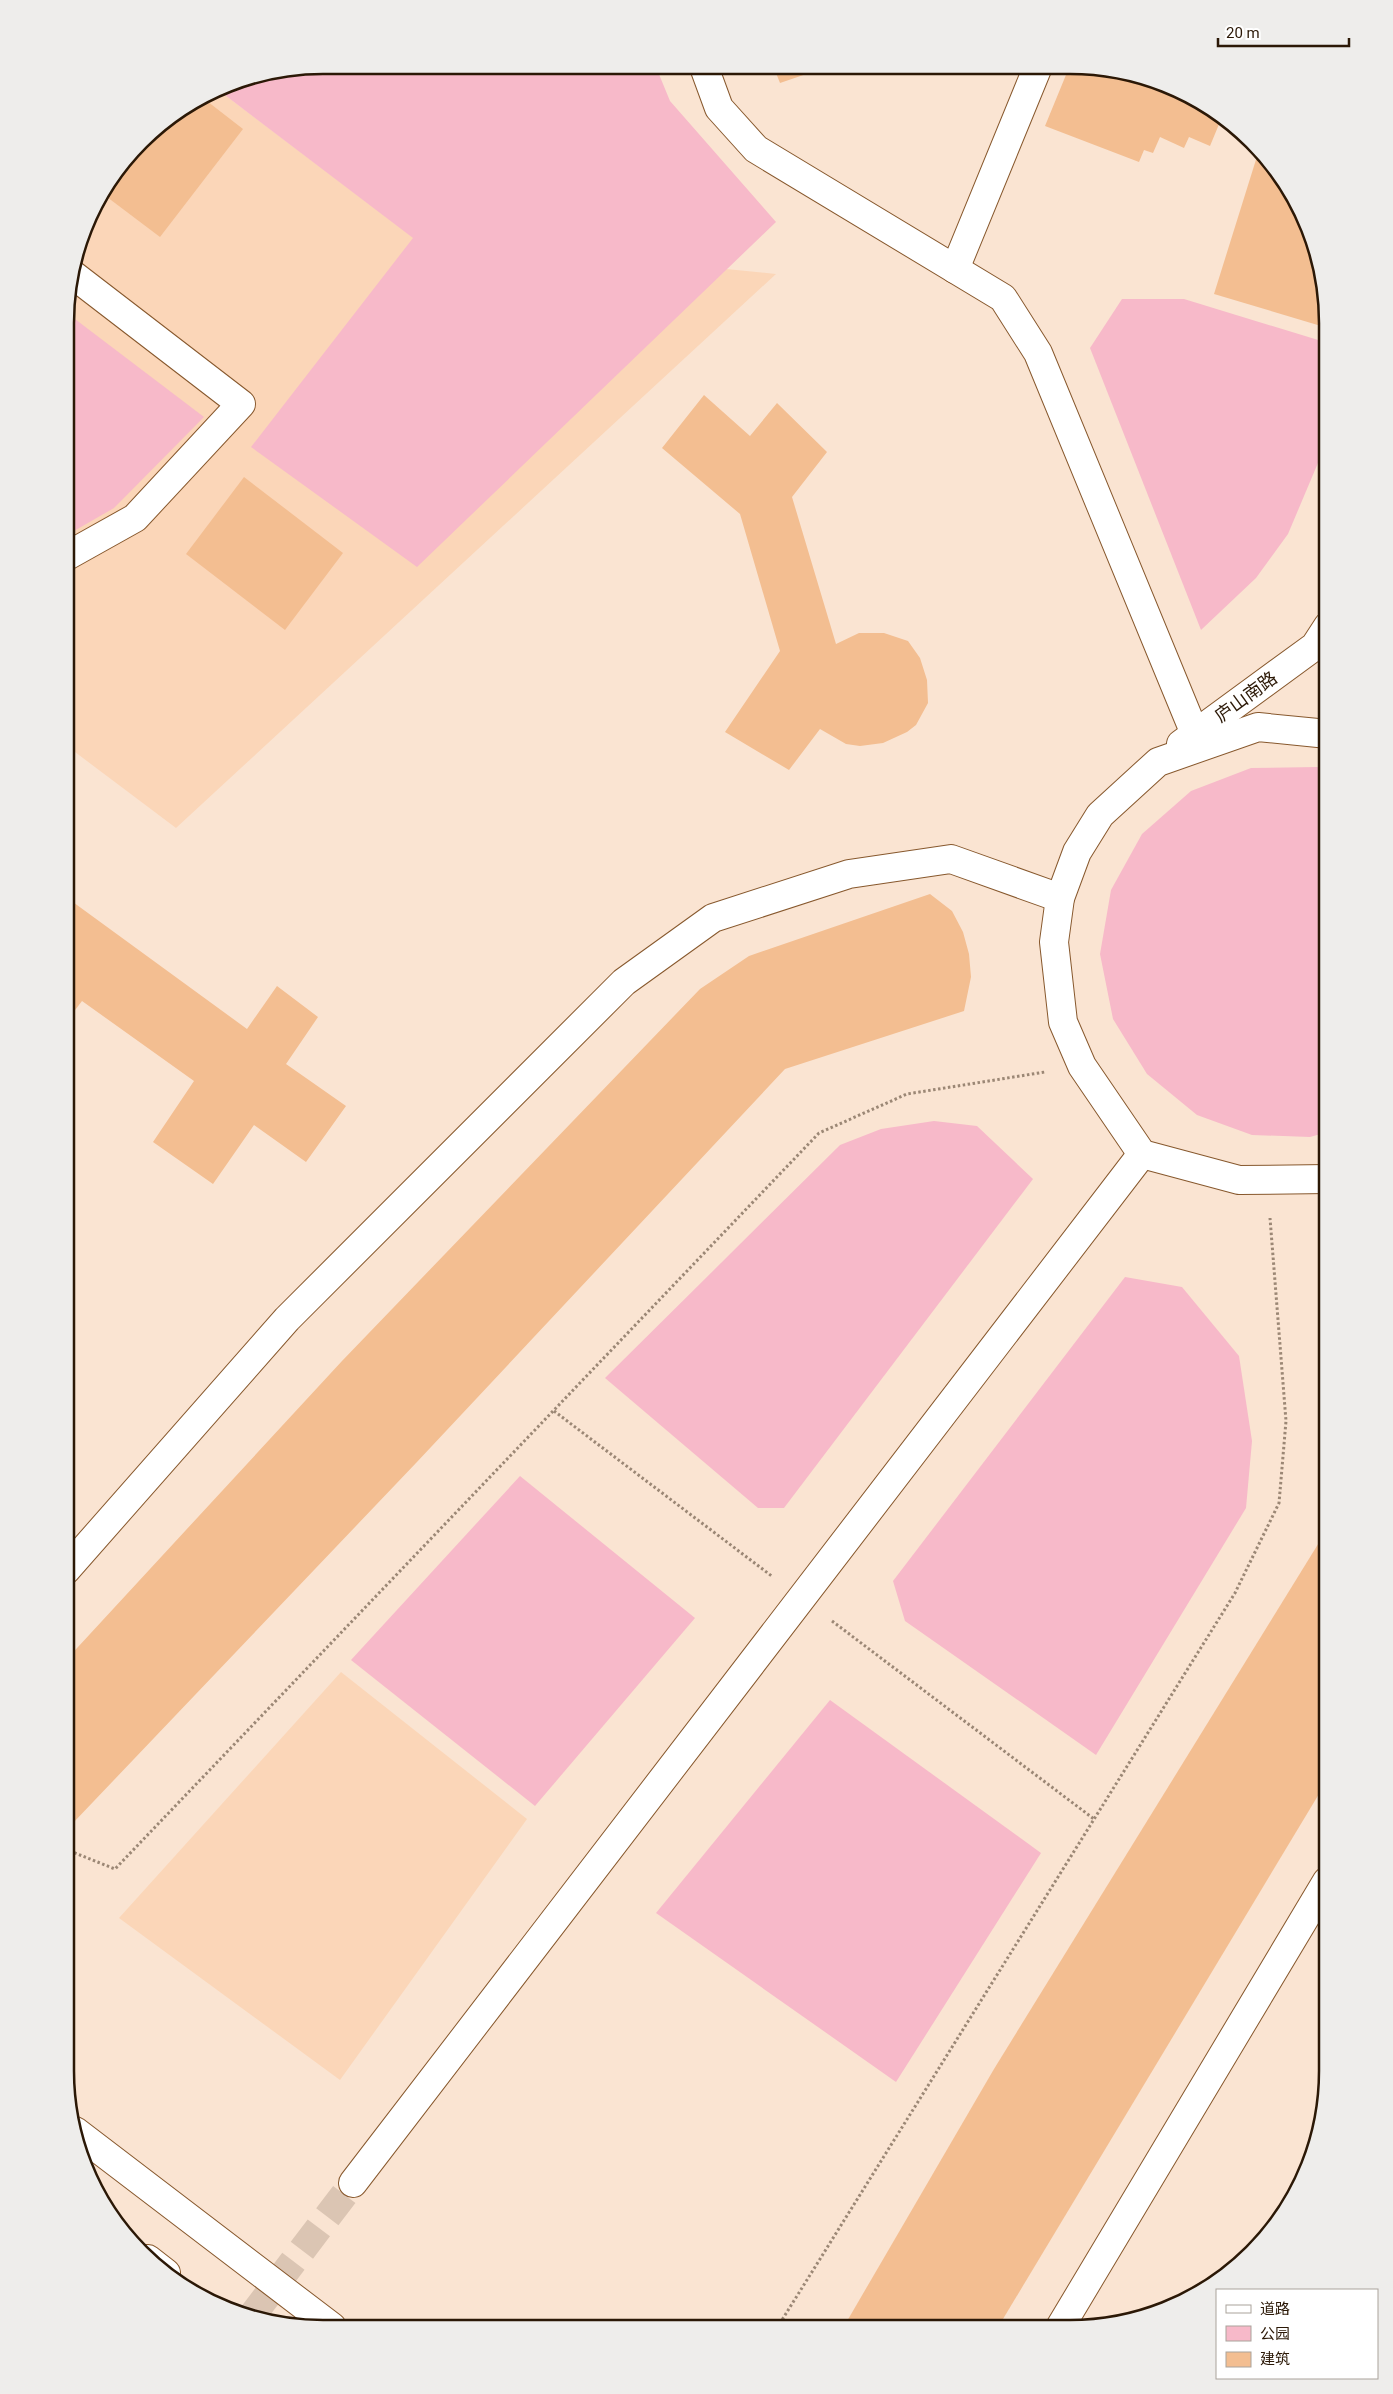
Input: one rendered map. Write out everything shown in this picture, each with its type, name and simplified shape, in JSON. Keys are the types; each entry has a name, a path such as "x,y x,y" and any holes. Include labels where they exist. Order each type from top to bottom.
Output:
{"main road":[{"path":"707,74 719,108 756,149 1003,298 1038,354 1195,734"},
{"path":"955,269 1035,74"},
{"path":"74,552 135,518 241,404 78,279"},
{"name":"庐山南路","path":"1142,1154 1082,1066 1063,1022 1054,942 1060,898 1077,852 1100,816 1158,762 1315,646 1319,640"},
{"path":"1158,762 1258,726 1319,733"},
{"path":"74,1561 301,1305 624,982 713,918 849,874 951,859 1060,898"},
{"path":"354,2183 1142,1154 1238,1180 1319,1179"},
{"path":"1065,2320 1319,1896"},
{"path":"82,2136 323,2320"}],"path":[{"path":"74,1853 115,1869 819,1133 907,1094 1082,1066"},
{"path":"782,2320 1235,1592 1279,1503 1286,1421 1267,1180"}],"shaded area":[{"path":"224,94 414,238 776,274 176,828 74,751 74,307 76,290 82,258 99,213 125,171 147,147 184,116"},
{"path":"341,1672 527,1819 340,2080 119,1918"}],"green space":[{"path":"307,74 659,74 670,101 776,222 417,567 251,447 413,238 224,95 258,82"},
{"path":"1122,299 1184,299 1319,340 1319,460 1288,534 1256,578 1201,630 1090,348"},
{"path":"74,318 204,417 114,508 74,531"},
{"path":"1251,768 1319,768 1319,1134 1310,1137 1252,1135 1197,1115 1147,1074 1113,1019 1100,954 1111,890 1142,834 1191,791"},
{"path":"934,1121 977,1126 1033,1179 784,1508 758,1508 605,1378 840,1145 881,1129"},
{"path":"1125,1277 1182,1287 1239,1356 1252,1441 1246,1508 1096,1755 905,1621 893,1581"},
{"path":"520,1476 695,1618 535,1806 351,1660"},
{"path":"830,1700 1041,1853 896,2082 656,1913"}],"building":[{"path":"776,74 806,74 780,83"},
{"path":"1066,74 1086,74 1135,82 1180,99 1219,123 1210,146 1189,137 1184,148 1160,137 1153,153 1144,150 1139,162 1045,126"},
{"path":"208,102 243,129 160,237 107,197 125,171 147,147 171,125"},
{"path":"1256,158 1268,171 1286,198 1306,243 1317,290 1319,325 1214,294"},
{"path":"704,395 750,436 777,403 827,452 792,497 836,644 859,633 884,633 908,641 920,658 927,680 928,703 916,725 907,732 883,743 860,746 846,744 820,729 789,770 725,732 780,651 740,514 662,448"},
{"path":"244,477 343,553 285,630 186,554"},
{"path":"930,894 952,911 963,932 969,954 971,977 964,1011 785,1069 416,1463 74,1822 74,1651 342,1361 700,989 749,956"},
{"path":"74,903 247,1029 277,986 318,1017 286,1064 346,1106 306,1162 254,1125 213,1184 153,1142 194,1081 82,1001 74,1012"},
{"path":"1319,1543 1319,1794 1002,2320 848,2320 994,2069"}],"tunnel":[{"path":"255,2311 353,2183"}]}
